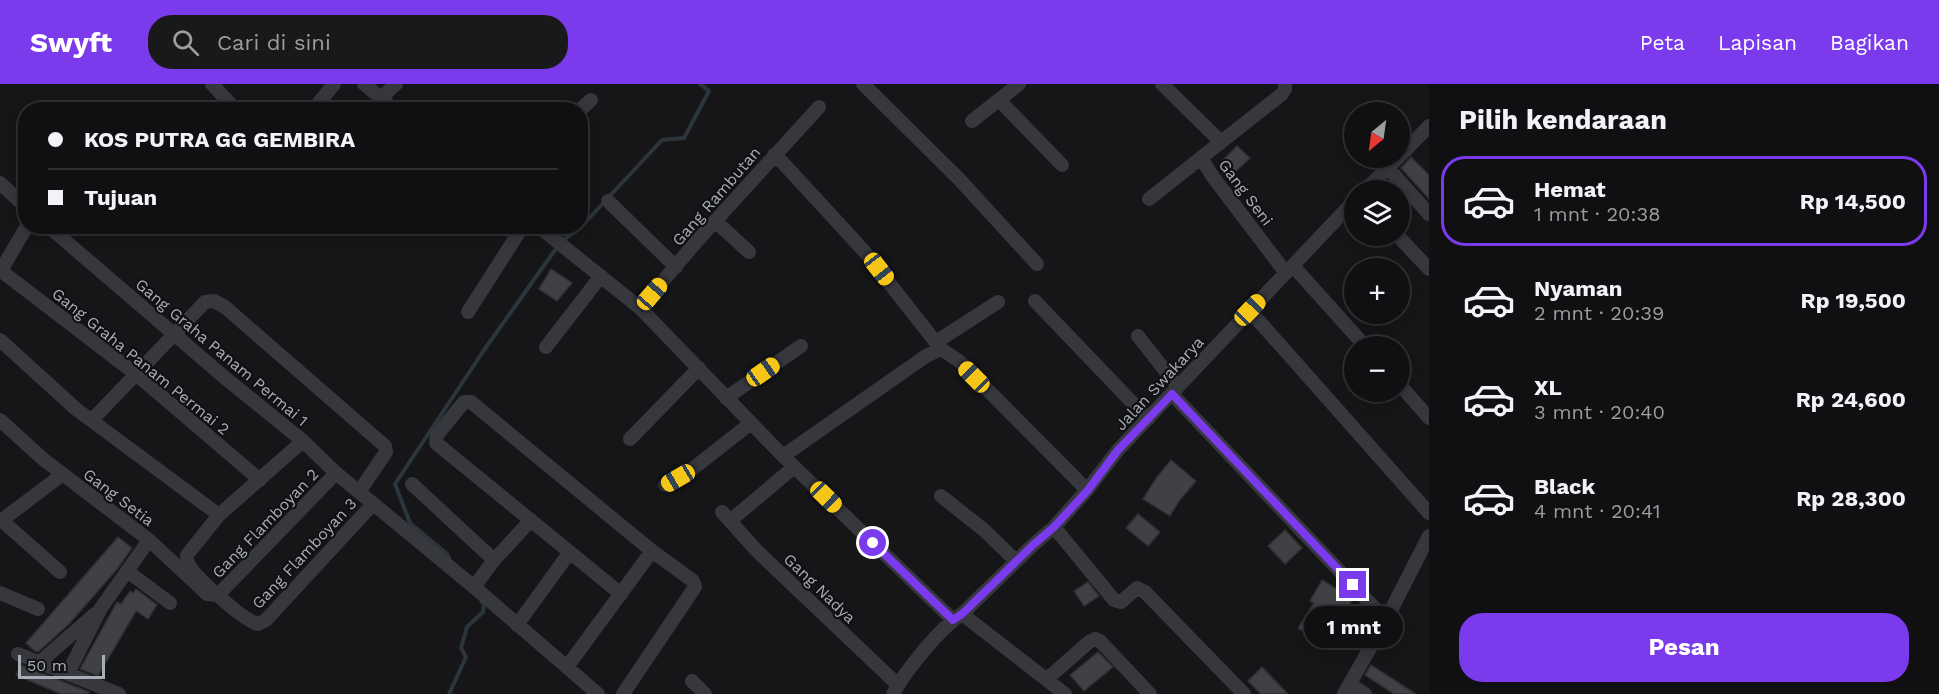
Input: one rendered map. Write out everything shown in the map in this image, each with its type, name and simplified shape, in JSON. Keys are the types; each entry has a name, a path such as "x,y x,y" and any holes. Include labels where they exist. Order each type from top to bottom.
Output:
{"street":[{"path":"212,84 229,102"},
{"path":"319,102 334,84"},
{"path":"364,84 385,102"},
{"path":"381,99 396,84"},
{"path":"863,84 959,179 1038,264"},
{"path":"972,121 1019,84"},
{"name":"Gang Seni","path":"1162,84 1221,142 1201,158 1213,177 1290,270 1355,336"},
{"path":"1221,142 1282,94 1287,86"},
{"path":"999,100 1062,165"},
{"name":"Gang Rambutan","path":"640,308 715,221 819,107"},
{"path":"1410,146 1429,126"},
{"path":"774,155 864,251 938,345 959,361 1088,490"},
{"path":"1149,199 1201,158"},
{"path":"1375,180 1388,168 1429,213"},
{"path":"0,183 18,200"},
{"path":"608,201 676,267"},
{"name":"Jalan Swakarya","path":"896,689 918,658 957,617 1054,527 1088,490 1118,450 1344,212"},
{"path":"715,221 749,252"},
{"path":"0,271 22,234"},
{"name":"Gang Graha Panam Permai 1","path":"57,234 598,694"},
{"path":"468,312 518,234"},
{"path":"548,234 640,308 794,467 957,617 1065,694"},
{"path":"1407,246 1429,269"},
{"name":"Gang Graha Panam Permai 2","path":"0,271 137,375 260,480"},
{"path":"546,346 601,276"},
{"path":"1035,300 1148,419"},
{"path":"92,420 205,302 214,302 225,307 385,446 386,452 360,492"},
{"path":"783,456 926,356 998,302"},
{"path":"1250,310 1429,513"},
{"path":"1138,336 1175,390 1386,620"},
{"path":"0,340 76,409 219,515"},
{"path":"726,398 801,346"},
{"path":"630,439 699,368"},
{"path":"1410,396 1429,418"},
{"path":"621,594 436,442 437,435 464,402 471,402 652,551 693,581 695,587 623,694"},
{"name":"Gang Setia","path":"0,420 43,459 149,540 207,594 218,595"},
{"path":"665,485 691,470 751,423"},
{"path":"218,595 196,574 187,560 188,555 219,515 303,441"},
{"name":"Gang Nadya","path":"794,467 726,516 757,551 896,689"},
{"name":"Gang Flamboyan 2","path":"218,595 336,473"},
{"path":"60,572 1,519 63,474"},
{"path":"412,484 494,560"},
{"path":"942,496 984,530 1016,561"},
{"name":"Gang Flamboyan 3","path":"218,595 250,622 258,624 266,620 373,504"},
{"path":"474,587 494,560 531,520"},
{"path":"1054,527 1114,600 1122,602 1137,588 1145,592 1244,694"},
{"path":"1365,694 1347,689 1429,536"},
{"path":"68,674 101,608 149,540"},
{"path":"567,667 652,551"},
{"path":"517,625 570,552"},
{"path":"127,571 170,603"},
{"path":"0,593 38,609"},
{"path":"39,662 101,608"},
{"path":"1047,680 1095,639 1100,640 1150,694"},
{"path":"18,654 119,694"},
{"path":"692,681 705,694"}],"building":[{"path":"1237,146 1250,158 1235,172 1222,161"},
{"path":"1410,158 1429,175 1429,199 1401,168 1410,168"},
{"path":"551,269 572,283 557,301 539,289"},
{"path":"1171,460 1196,481 1170,516 1143,499"},
{"path":"1138,514 1160,532 1148,546 1126,528"},
{"path":"1285,530 1302,548 1285,564 1268,546"},
{"path":"118,537 132,548 118,568 69,624 38,652 35,651 26,643"},
{"path":"1322,580 1353,599 1340,620 1332,615 1316,640 1298,628 1314,603 1310,601"},
{"path":"1088,582 1099,596 1084,606 1074,591"},
{"path":"136,589 157,605 148,619 136,611 98,676 80,669 117,602 121,604 130,591 133,593"},
{"path":"1098,652 1113,667 1084,691 1070,675"},
{"path":"21,665 89,692 88,694 61,694 16,675"},
{"path":"1371,665 1416,694 1394,694 1365,675"},
{"path":"1262,667 1288,694 1261,694 1248,681"}],"waterway":[{"path":"588,219 662,140 684,138 709,91 700,84"},
{"path":"563,240 572,234"},
{"path":"449,558 410,523 395,484 484,350 555,250"},
{"path":"449,694 466,657 461,648 467,627 483,612 484,603 482,602"}],"route":[{"path":"873,543 953,620 1054,527 1088,490 1118,450 1172,394 1353,585"}]}
